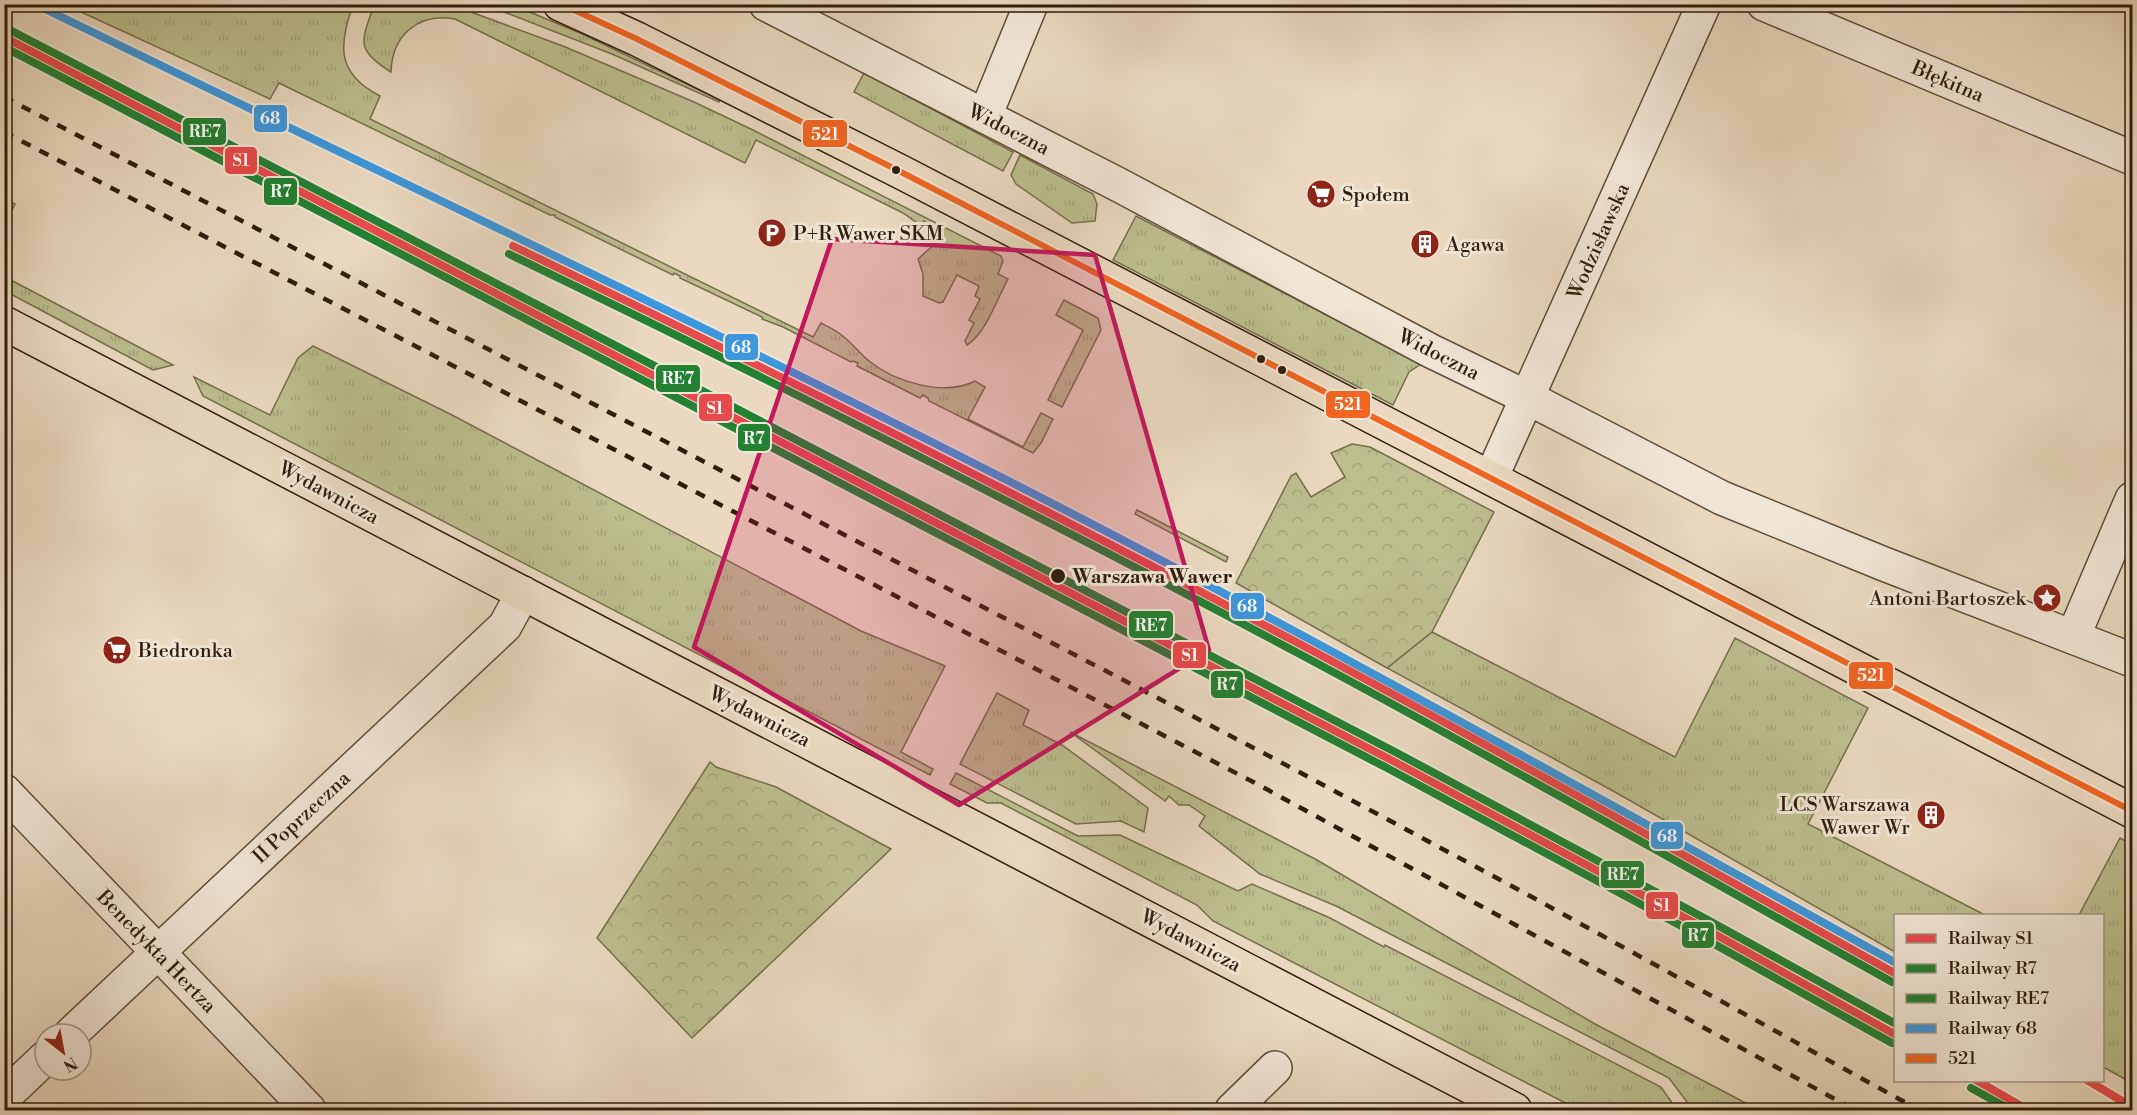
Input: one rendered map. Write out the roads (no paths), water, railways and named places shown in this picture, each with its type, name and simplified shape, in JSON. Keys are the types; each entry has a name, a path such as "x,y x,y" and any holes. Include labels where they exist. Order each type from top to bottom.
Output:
{"main road":[{"path":"560,4 638,39 859,150 2133,811"},
{"name":"Wydawnicza","path":"4,322 1515,1110"},
{"path":"2096,791 2133,803"}],"street":[{"name":"Widoczna","path":"766,4 985,116 1431,351 1722,498 1884,564 2133,660"},
{"path":"985,116 1031,4"},
{"name":"Wodzisławska","path":"1491,478 1704,4"},
{"name":"Błękitna","path":"1764,4 2133,158"},
{"path":"2073,637 2133,499"},
{"name":"II Poprzeczna","path":"84,1022 505,626 523,593"},
{"name":"Benedykta Hertza","path":"4,791 309,1110"},
{"path":"1232,1110 1275,1068"},
{"path":"4,1097 33,1070"}],"railway":[{"path":"4,97 1271,757 1521,891 1919,1110"},
{"path":"4,132 1257,784 1855,1110"}],"rail line":[{"name":"68","path":"35,4 752,352 1104,530 1445,713 1894,962"},
{"name":"RE7","path":"8,29 1397,753 1894,1023"},
{"name":"S1","path":"4,37 1393,761 1702,927 1894,1034"},
{"name":"R7","path":"4,47 1389,769 1698,935 1892,1043"},
{"name":"S1","path":"513,246 907,440 1298,643 1894,973"},
{"name":"R7","path":"509,254 903,448 1294,651 1892,982"},
{"name":"S1","path":"1979,1082 2028,1110"},
{"name":"S1","path":"2090,1082 2132,1107"},
{"name":"R7","path":"1971,1088 2011,1110"}],"place":[{"name":"Społem","path":"1321,194"},
{"name":"P+R Wawer SKM","path":"772,233"},
{"name":"Agawa","path":"1425,244"},
{"name":"Warszawa Wawer","path":"1058,576"},
{"name":"Antoni Bartoszek","path":"2047,598"},
{"name":"Biedronka","path":"117,650"},
{"name":"LCS Warszawa Wawer Wr","path":"1931,815"}]}
